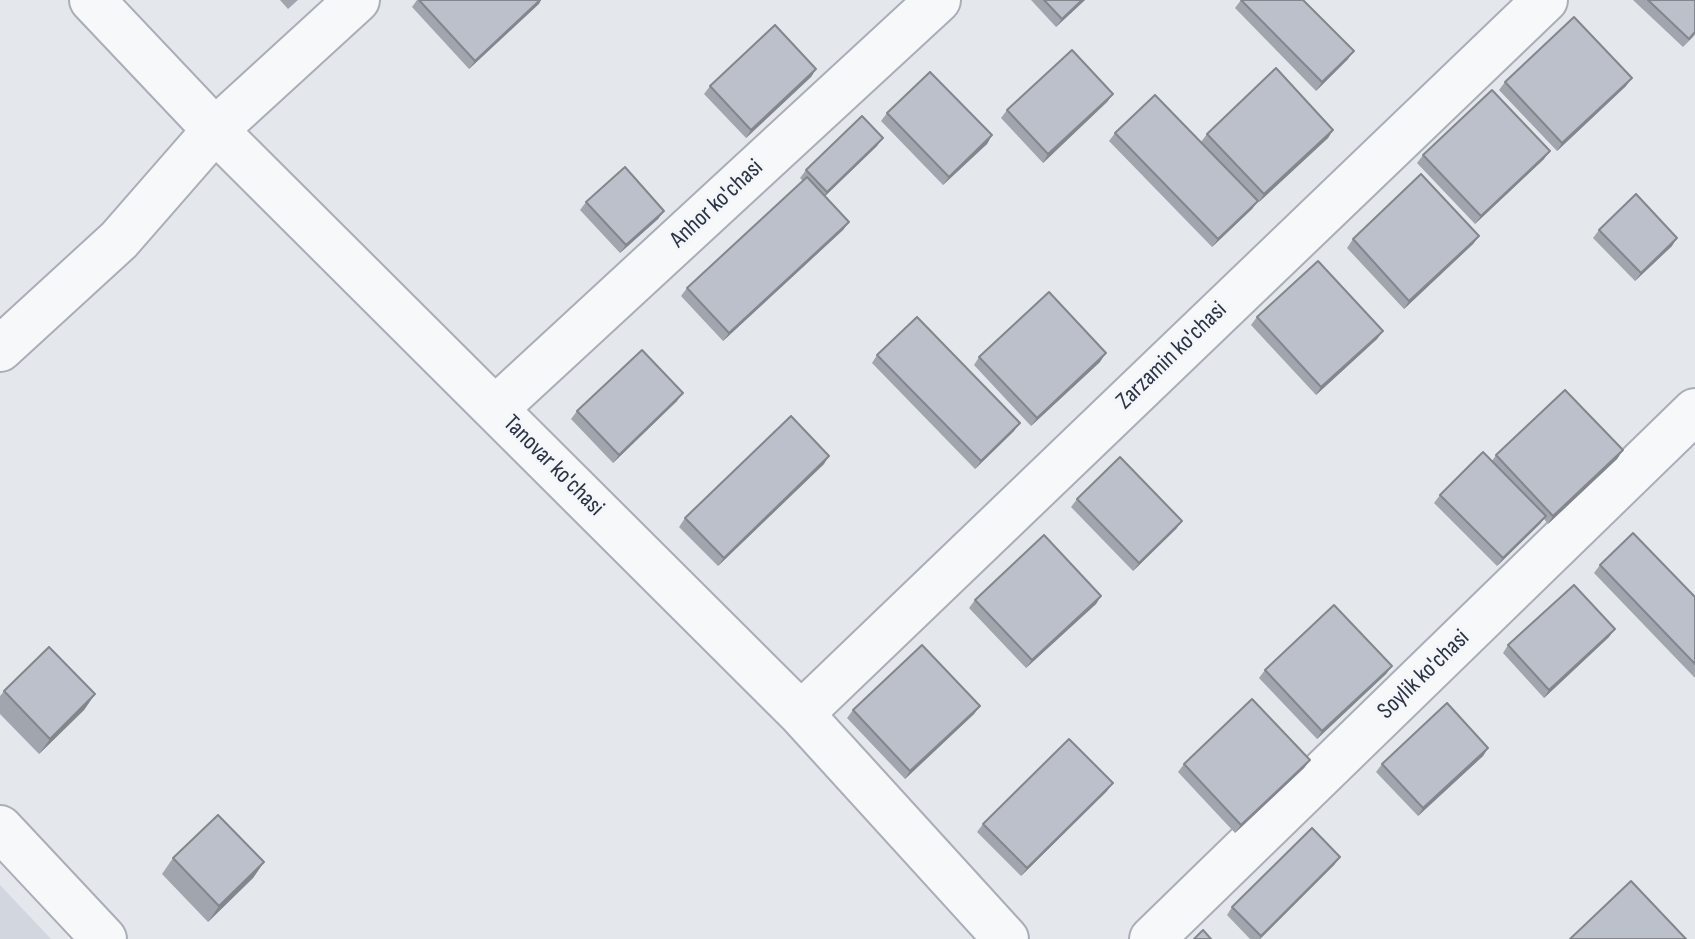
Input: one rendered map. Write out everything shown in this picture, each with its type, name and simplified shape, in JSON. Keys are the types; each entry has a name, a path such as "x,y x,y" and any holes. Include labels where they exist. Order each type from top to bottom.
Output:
{"street":[{"name":"Tanovar ko'chasi","path":"92,0 215,130 801,714 1006,939"},
{"path":"0,349 119,240 215,130 357,0"},
{"name":"Anhor ko'chasi","path":"495,409 938,0"},
{"name":"Zarzamin ko'chasi","path":"801,714 1545,0"},
{"name":"Soylik ko'chasi","path":"1152,939 1695,411"},
{"path":"0,828 104,939"}],"shaded area":[{"path":"0,885 51,939 0,939"}],"building":[{"path":"419,0 540,0 475,61"},
{"path":"1044,0 1082,0 1062,19"},
{"path":"1241,0 1303,0 1354,51 1322,82"},
{"path":"1648,0 1695,0 1695,32 1689,39"},
{"path":"1574,17 1632,78 1562,143 1505,82"},
{"path":"775,25 816,69 751,130 710,86"},
{"path":"1072,50 1113,94 1048,154 1007,110"},
{"path":"1276,68 1333,130 1264,194 1207,134"},
{"path":"930,72 992,135 949,177 887,113"},
{"path":"1492,90 1550,151 1481,216 1423,155"},
{"path":"1155,95 1258,201 1218,239 1115,133"},
{"path":"862,116 883,138 827,192 806,170"},
{"path":"625,167 664,211 626,245 586,202"},
{"path":"1421,174 1479,236 1409,301 1353,239"},
{"path":"807,177 849,222 729,333 687,288"},
{"path":"1636,194 1677,238 1641,273 1599,230"},
{"path":"1318,261 1383,331 1321,387 1257,317"},
{"path":"1049,292 1106,353 1037,418 979,357"},
{"path":"917,317 1020,423 981,461 877,355"},
{"path":"642,350 683,393 619,455 577,411"},
{"path":"1565,390 1623,450 1553,516 1496,455"},
{"path":"791,416 829,456 724,558 685,518"},
{"path":"1483,452 1546,516 1503,558 1440,495"},
{"path":"1120,457 1182,521 1139,563 1077,499"},
{"path":"1633,533 1695,597 1695,664 1600,565"},
{"path":"1044,535 1101,596 1032,660 975,600"},
{"path":"1574,585 1615,629 1549,690 1508,645"},
{"path":"1334,605 1392,666 1322,731 1265,670"},
{"path":"922,645 980,706 910,771 853,710"},
{"path":"49,647 95,694 50,739 4,691"},
{"path":"1252,699 1310,760 1241,825 1184,764"},
{"path":"1447,703 1488,748 1423,808 1382,764"},
{"path":"1069,739 1113,783 1027,868 983,824"},
{"path":"218,815 264,862 219,906 173,858"},
{"path":"1312,828 1340,857 1261,936 1232,907"},
{"path":"1631,881 1686,939 1570,939"},
{"path":"1203,930 1211,939 1194,939"}]}
